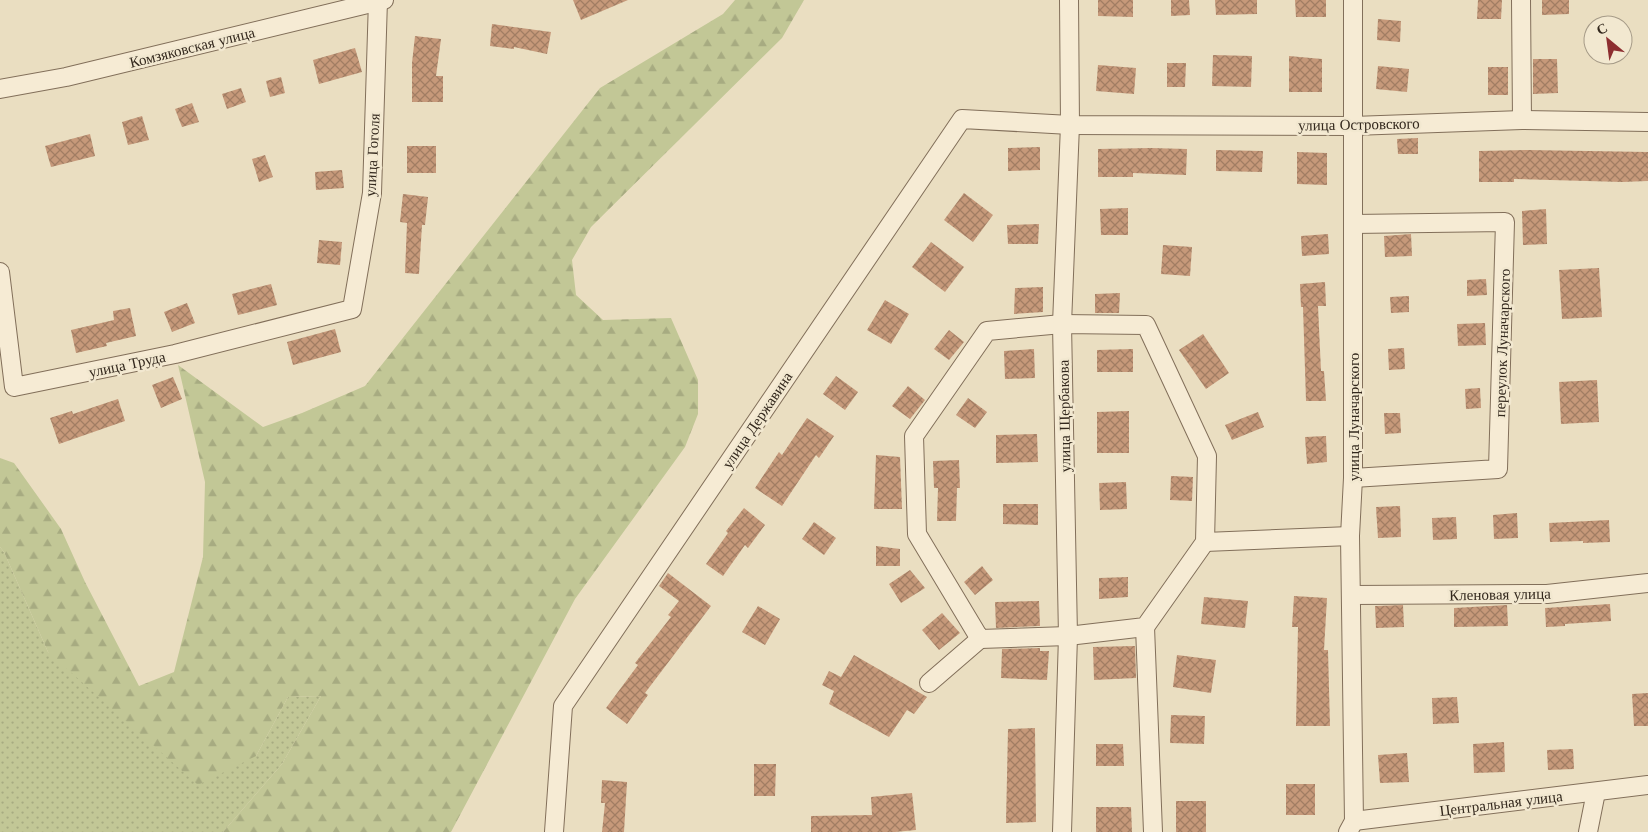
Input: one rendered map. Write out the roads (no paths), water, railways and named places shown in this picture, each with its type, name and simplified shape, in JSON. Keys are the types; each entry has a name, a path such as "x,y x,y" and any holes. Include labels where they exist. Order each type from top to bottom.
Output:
{"street":[{"name":"Комзяковская улица","path":"0,89 66,77 380,0"},
{"name":"улица Гоголя","path":"352,309 372,193 380,0"},
{"name":"улица Щербакова","path":"1062,832 1068,636 1062,324 1070,125 1069,0"},
{"name":"улица Луначарского","path":"1351,826 1350,536 1353,478 1353,0"},
{"path":"1521,0 1522,120"},
{"name":"улица Державина","path":"554,832 562,706 962,119 1070,125"},
{"name":"улица Островского","path":"1070,125 1353,126 1522,120 1648,122"},
{"name":"переулок Луначарского","path":"1353,224 1505,222 1498,469 1353,478"},
{"name":"улица Труда","path":"0,272 14,388 175,354 352,309"},
{"path":"980,639 916,534 914,436 987,331 1062,324 1146,325 1207,456 1205,542 1145,627 1153,832"},
{"path":"1205,542 1350,536"},
{"name":"Кленовая улица","path":"1351,595 1547,594 1648,583"},
{"path":"929,683 980,639 1068,636 1145,627"},
{"name":"Центральная улица","path":"1351,826 1648,785"},
{"path":"1588,832 1596,792"}]}
